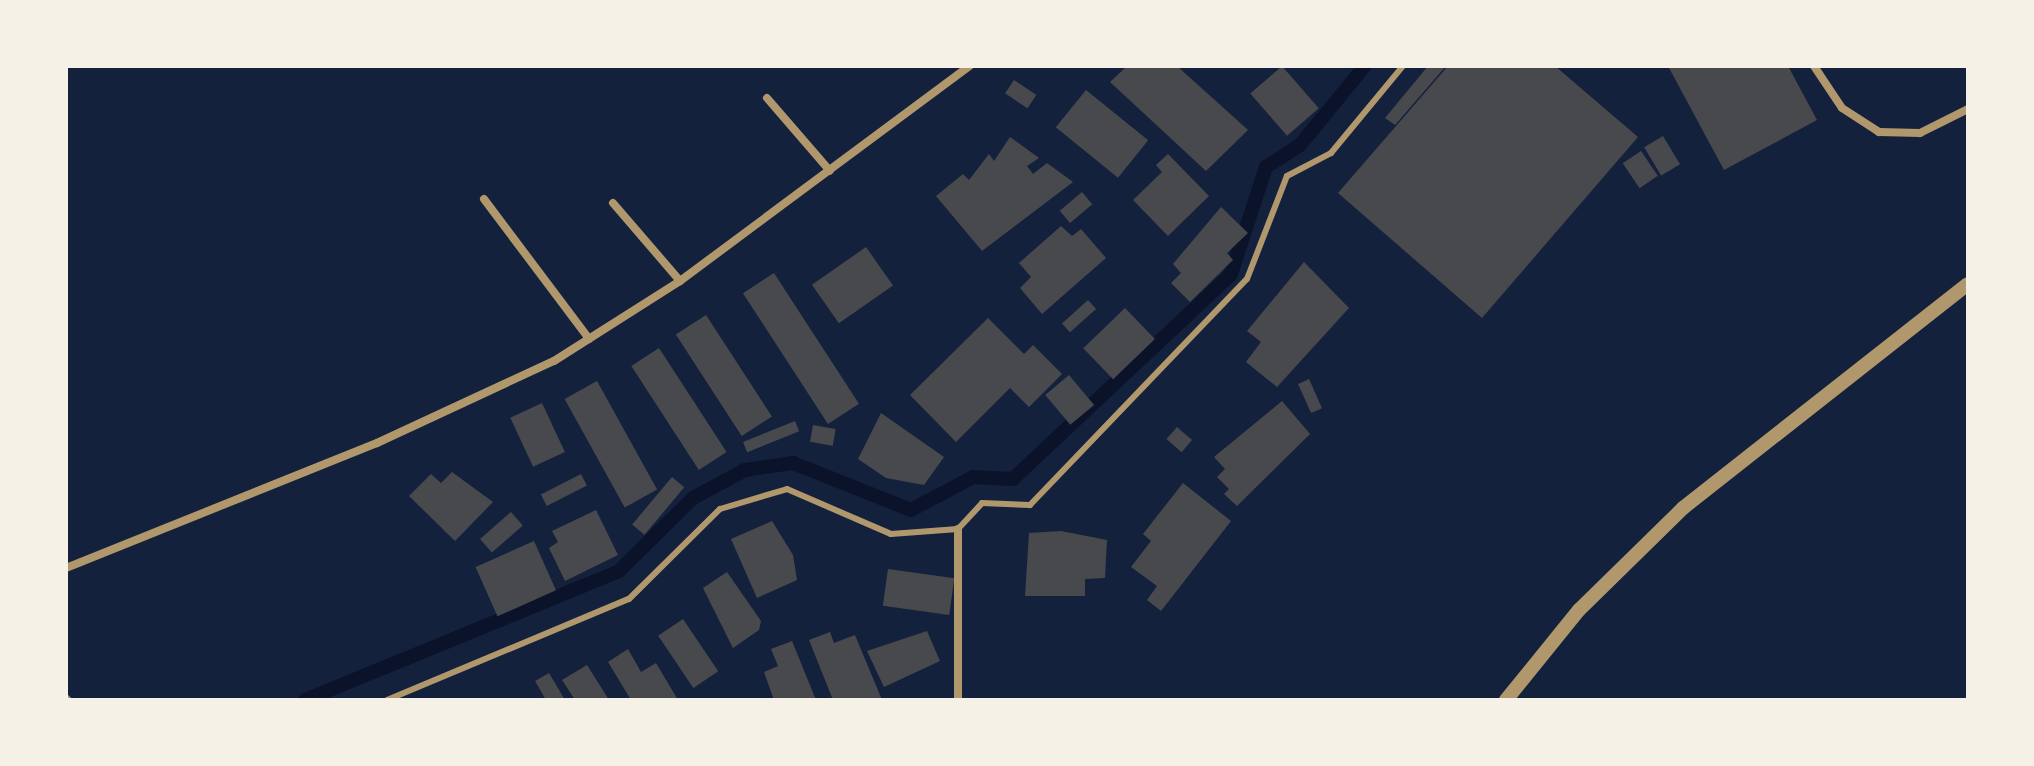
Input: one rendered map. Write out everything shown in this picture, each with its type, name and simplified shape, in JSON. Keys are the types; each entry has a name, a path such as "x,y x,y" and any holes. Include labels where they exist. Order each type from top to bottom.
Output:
{"street":[{"path":"66,568 377,443 589,339 680,281 970,66"},
{"path":"1814,66 1842,108 1879,132 1920,133 1968,109"},
{"path":"767,98 830,171"},
{"path":"484,199 589,339"},
{"path":"613,203 680,281"},
{"path":"1506,700 1579,610 1683,508 1968,284"},
{"path":"958,529 958,700"}],"lane":[{"path":"387,700 629,599 720,509 787,489 891,534 958,529 982,503 1030,505 1247,279 1287,176 1331,153 1403,66"}],"building":[{"path":"1127,66 1177,66 1248,130 1206,171 1110,82"},
{"path":"1282,66 1319,108 1287,136 1250,94"},
{"path":"1428,66 1446,66 1395,125 1385,118"},
{"path":"1448,66 1555,66 1638,137 1482,318 1338,193"},
{"path":"1668,66 1788,66 1817,120 1724,170"},
{"path":"1014,80 1036,95 1027,108 1005,93"},
{"path":"1086,90 1148,140 1118,178 1056,127"},
{"path":"1663,136 1680,164 1661,176 1644,147"},
{"path":"1010,137 1039,158 1027,166 1033,174 1047,163 1073,182 982,251 936,196 963,174 969,180 989,154 994,161"},
{"path":"1641,151 1658,176 1640,188 1623,163"},
{"path":"1168,154 1209,196 1168,236 1133,200 1162,172 1156,165"},
{"path":"1082,192 1092,204 1070,223 1060,211"},
{"path":"1221,207 1248,233 1227,253 1233,260 1190,302 1171,283 1181,273 1173,264"},
{"path":"1061,226 1072,236 1081,229 1106,258 1042,314 1020,288 1031,277 1019,263"},
{"path":"866,247 893,286 839,323 812,285"},
{"path":"1304,262 1349,308 1277,387 1246,362 1261,342 1247,331"},
{"path":"774,273 859,404 828,424 743,293"},
{"path":"1088,300 1096,309 1070,332 1062,323"},
{"path":"1125,308 1155,339 1113,379 1083,348"},
{"path":"706,315 772,416 742,436 676,335"},
{"path":"988,318 1024,354 1033,345 1062,374 1029,407 1010,388 956,442 910,395"},
{"path":"659,348 727,452 699,470 631,366"},
{"path":"1069,375 1094,405 1070,425 1045,395"},
{"path":"1309,379 1322,408 1311,413 1298,384"},
{"path":"597,381 657,489 625,507 565,399"},
{"path":"1282,401 1310,434 1237,506 1224,494 1229,489 1217,477 1225,469 1214,457"},
{"path":"542,403 565,452 533,467 510,418"},
{"path":"881,413 944,457 924,485 886,478 858,459"},
{"path":"795,421 799,431 747,452 743,442"},
{"path":"813,425 836,429 833,446 810,442"},
{"path":"1177,427 1192,440 1182,452 1167,439"},
{"path":"452,472 493,502 455,541 409,496 431,474 441,483"},
{"path":"581,474 587,486 547,506 541,494"},
{"path":"672,477 684,487 644,535 632,524"},
{"path":"1183,483 1231,521 1161,611 1147,600 1157,586 1131,567 1151,541 1143,534"},
{"path":"596,510 618,555 565,581 549,548 558,542 552,531"},
{"path":"511,512 523,526 492,552 480,539"},
{"path":"772,521 793,555 797,580 757,598 731,539"},
{"path":"1061,531 1107,540 1105,578 1085,579 1085,596 1025,596 1029,533"},
{"path":"534,541 556,590 497,616 476,567"},
{"path":"888,569 954,578 949,615 883,606"},
{"path":"727,572 761,621 759,630 733,648 703,588"},
{"path":"683,619 718,671 693,688 658,636"},
{"path":"927,631 940,661 884,687 867,651"},
{"path":"830,632 834,643 855,635 882,700 833,700 809,640"},
{"path":"792,641 816,700 774,700 764,672 778,666 771,649"},
{"path":"628,649 641,672 656,663 678,700 631,700 608,662"},
{"path":"587,665 609,700 575,700 562,680"},
{"path":"549,673 565,700 546,700 535,681"}],"waterway":[{"path":"305,700 619,571 693,498 745,470 793,463 911,510 973,477 1013,479 1231,274 1266,167 1300,145 1365,66"}]}
